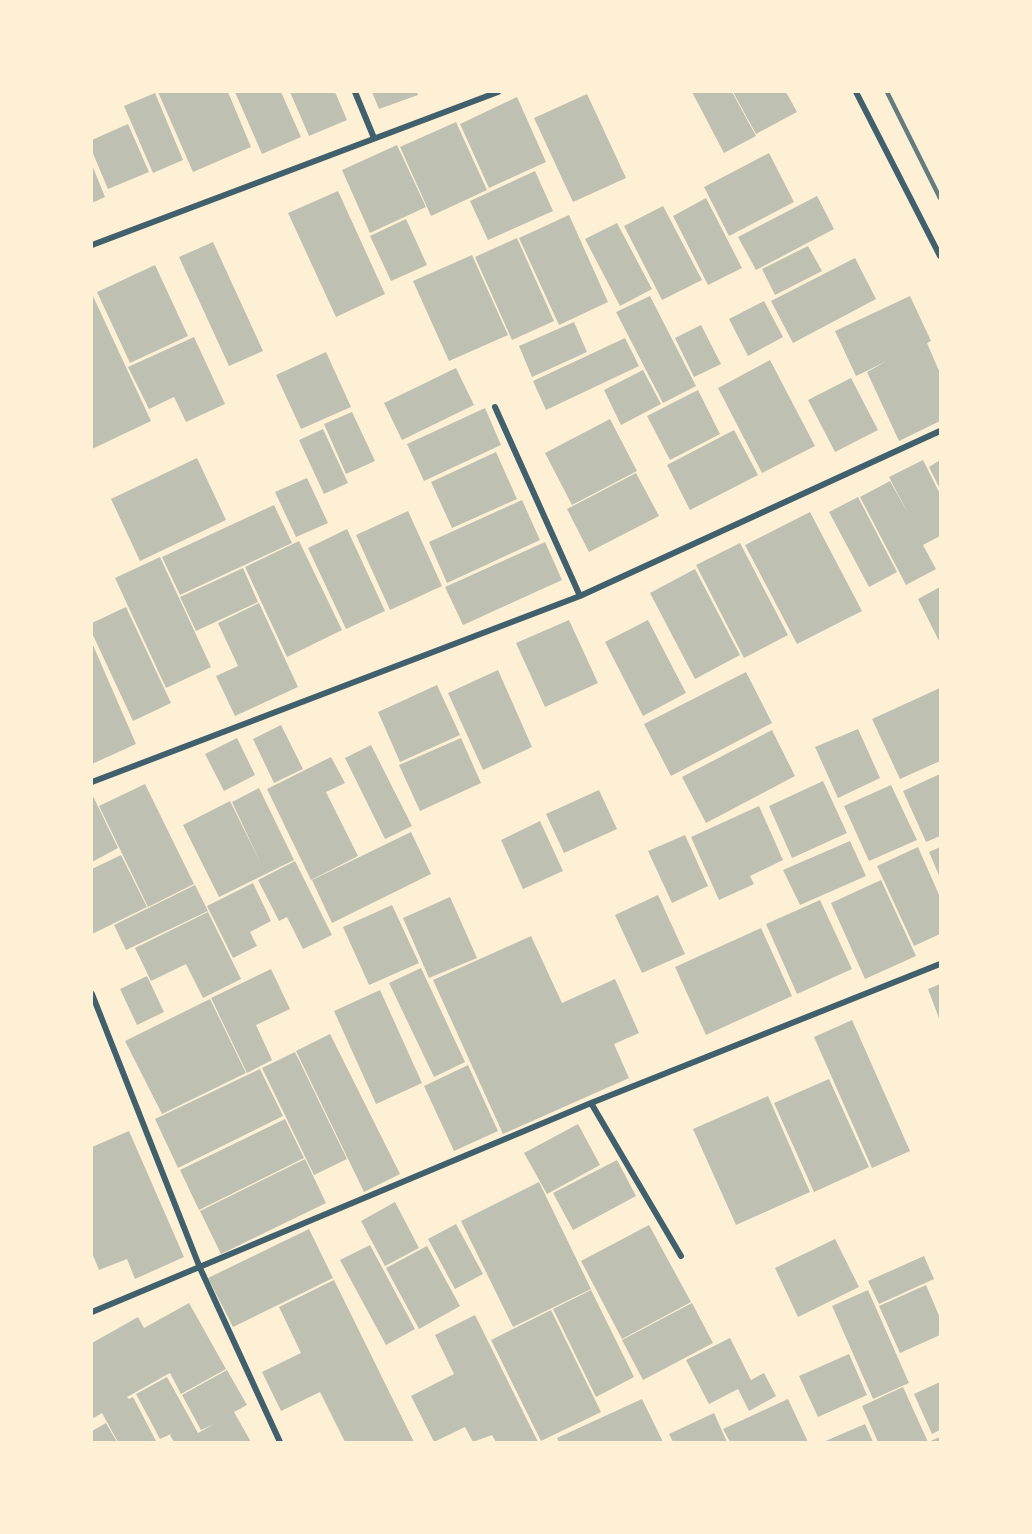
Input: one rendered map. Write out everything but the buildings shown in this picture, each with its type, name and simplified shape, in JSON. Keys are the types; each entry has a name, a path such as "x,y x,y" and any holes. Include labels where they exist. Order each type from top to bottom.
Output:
{"street":[{"path":"355,92 374,138"},
{"path":"92,245 498,92"},
{"path":"856,92 940,256"},
{"path":"495,407 580,596"},
{"path":"92,782 580,596 940,431"},
{"path":"92,1312 591,1103 940,964"},
{"path":"92,994 200,1268 280,1443"},
{"path":"591,1103 681,1256"}],"railway":[{"path":"887,92 940,198"}]}
